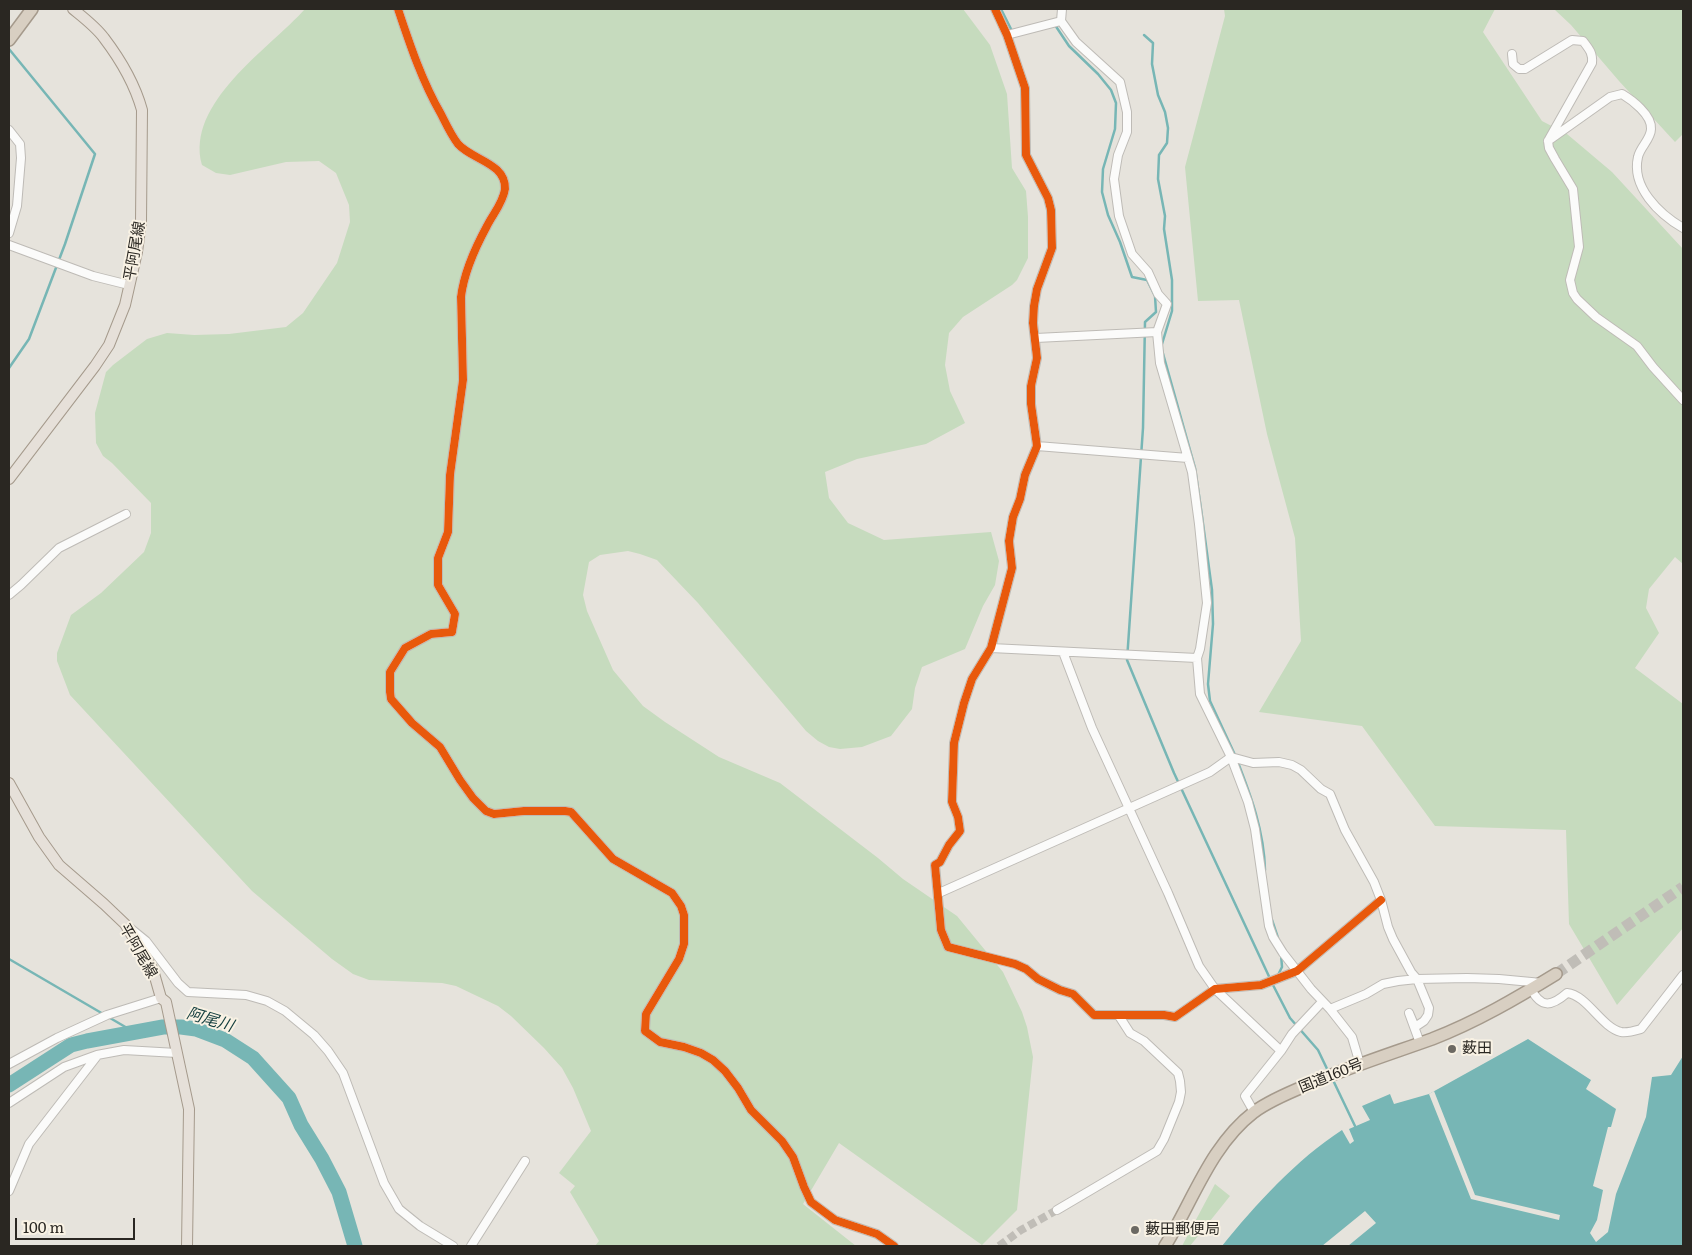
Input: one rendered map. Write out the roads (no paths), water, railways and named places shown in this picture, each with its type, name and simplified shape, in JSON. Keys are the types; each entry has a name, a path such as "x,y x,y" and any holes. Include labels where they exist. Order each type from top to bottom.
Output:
{"highway":[{"path":"9,30 25,9"},
{"path":"9,40 32,9"},
{"name":"国道160号","path":"1165,1246 1204,1173 1233,1132 1254,1112 1269,1102 1320,1079 1420,1043 1473,1020 1556,974"}],"main road":[{"name":"平阿尾線","path":"9,479 100,359 126,305 137,252 141,222 142,110 130,79 104,38 74,9"},
{"name":"平阿尾線","path":"9,783 38,836 59,865 125,924 152,970 164,1000 190,1110 187,1246"}],"street":[{"path":"398,9 429,94 453,138 471,154 499,170 505,188 500,205 470,260 462,286 463,380 450,475 448,532 438,558 438,585 455,614 452,632 432,634 404,648 390,672 391,698 412,723 440,747 460,780 473,798 486,811 494,814 524,811 571,812 613,859 672,893 681,906 684,916 684,944 679,959 646,1014 646,1030 660,1042 684,1047 714,1060 725,1070 751,1110 782,1141 794,1157 811,1202 835,1220 877,1234 894,1246"},
{"path":"995,9 1007,36 1025,88 1026,155 1048,198 1051,210 1052,248 1037,289 1034,306 1033,323 1037,358 1031,386 1031,404 1037,446 1025,475 1020,499 1013,517 1009,541 1012,568 991,648 972,679 954,743 952,802 958,817 960,831 948,845 940,862 935,865 941,930 948,947 1015,964 1026,969 1038,979 1073,994 1094,1015 1175,1017 1215,989 1261,985 1297,970 1381,900"},
{"path":"1062,9 1061,21 1076,42 1120,82 1127,112 1127,132 1118,155 1114,180 1119,216 1132,254 1148,272 1158,294 1167,304 1156,332 1160,363 1188,458 1199,524 1208,603 1197,658 1200,694 1231,757 1248,802 1255,829 1271,931 1282,953 1352,1037 1360,1064"},
{"path":"1007,36 1061,21"},
{"path":"1512,54 1513,64 1519,69 1525,69 1572,40 1583,41 1590,49 1592,63 1548,140 1549,148 1573,189 1579,247 1570,280 1573,293 1596,317 1637,346 1663,379 1683,400"},
{"path":"1548,140 1610,97 1622,94 1650,121 1649,137 1638,156 1640,186 1657,208 1683,228"},
{"path":"9,130 20,144 21,158 17,206 9,233"},
{"path":"9,245 93,276 129,285"},
{"path":"1036,338 1156,332"},
{"path":"1037,446 1188,458"},
{"path":"9,595 59,548 126,514"},
{"path":"991,648 1197,658"},
{"path":"1063,652 1092,728 1168,893 1199,966 1215,989 1281,1051"},
{"path":"939,893 1210,772 1231,757"},
{"path":"1231,757 1253,763 1279,762 1292,765 1330,794 1345,830 1368,870 1381,900 1388,927 1411,972 1417,979 1429,1008 1428,1015 1424,1021 1414,1028 1409,1012 1420,1043"},
{"path":"125,924 146,941 178,983 188,992 246,995 267,1001 285,1011 314,1035 343,1073 384,1183 399,1209 420,1226 453,1246"},
{"path":"1531,989 1536,999 1543,1003 1550,1004 1558,1001 1567,993 1576,996 1605,1022 1620,1032 1630,1032 1641,1029 1683,975"},
{"path":"1330,1009 1366,994 1383,984 1417,979 1499,978 1542,983"},
{"path":"9,1064 57,1038 107,1015 164,1000"},
{"path":"1254,1112 1245,1096 1281,1051 1292,1034 1322,1002"},
{"path":"1057,1210 1157,1151 1179,1102 1181,1092 1178,1073 1144,1041 1130,1033 1119,1016"},
{"path":"9,1103 64,1067 97,1055 124,1050 176,1050"},
{"path":"9,1192 29,1144 97,1055"},
{"path":"471,1246 525,1161"}],"water":[{"path":"1528,1039 1591,1080 1586,1089 1616,1109 1611,1127 1608,1127 1593,1186 1603,1190 1597,1220 1590,1233 1596,1242 1608,1232 1616,1194 1646,1117 1652,1077 1671,1075 1683,1056 1683,1246 1222,1246 1263,1199 1293,1169 1325,1142 1342,1130 1350,1144 1354,1141 1349,1129 1370,1120 1362,1106 1390,1094 1394,1104 1429,1094"}],"waterway":[{"path":"1001,9 1012,31"},
{"path":"1055,25 1069,46 1098,74 1111,90 1116,103 1115,129 1103,169 1102,192 1108,215 1132,277 1147,280 1155,296 1156,312 1145,322 1143,428 1127,660 1174,773 1273,985 1290,1018 1318,1050 1329,1073"},
{"path":"1144,35 1153,43 1152,64 1158,95 1165,112 1168,128 1167,143 1159,155 1158,179 1165,216 1164,229 1172,280 1172,311 1162,344"},
{"path":"9,49 95,154 65,244 29,339 9,368"},
{"path":"1162,350 1195,468 1201,509 1212,590 1213,624 1208,684 1210,701 1235,755"},
{"path":"1237,760 1252,800 1262,841 1265,870"},
{"path":"1272,920 1278,938"},
{"path":"1277,977 1282,967 1281,954"},
{"path":"9,959 134,1032"},
{"name":"阿尾川","path":"9,1085 71,1045 87,1041 163,1027 196,1029 225,1040 253,1058 289,1098 301,1125 339,1192 355,1246"},
{"path":"1332,1078 1355,1126"}],"tunnel":[{"path":"1556,974 1683,887"},
{"path":"999,1246 1021,1230 1057,1210"}],"place":[{"name":"薮田","path":"1452,1049"},
{"name":"藪田郵便局","path":"1135,1230"}]}
